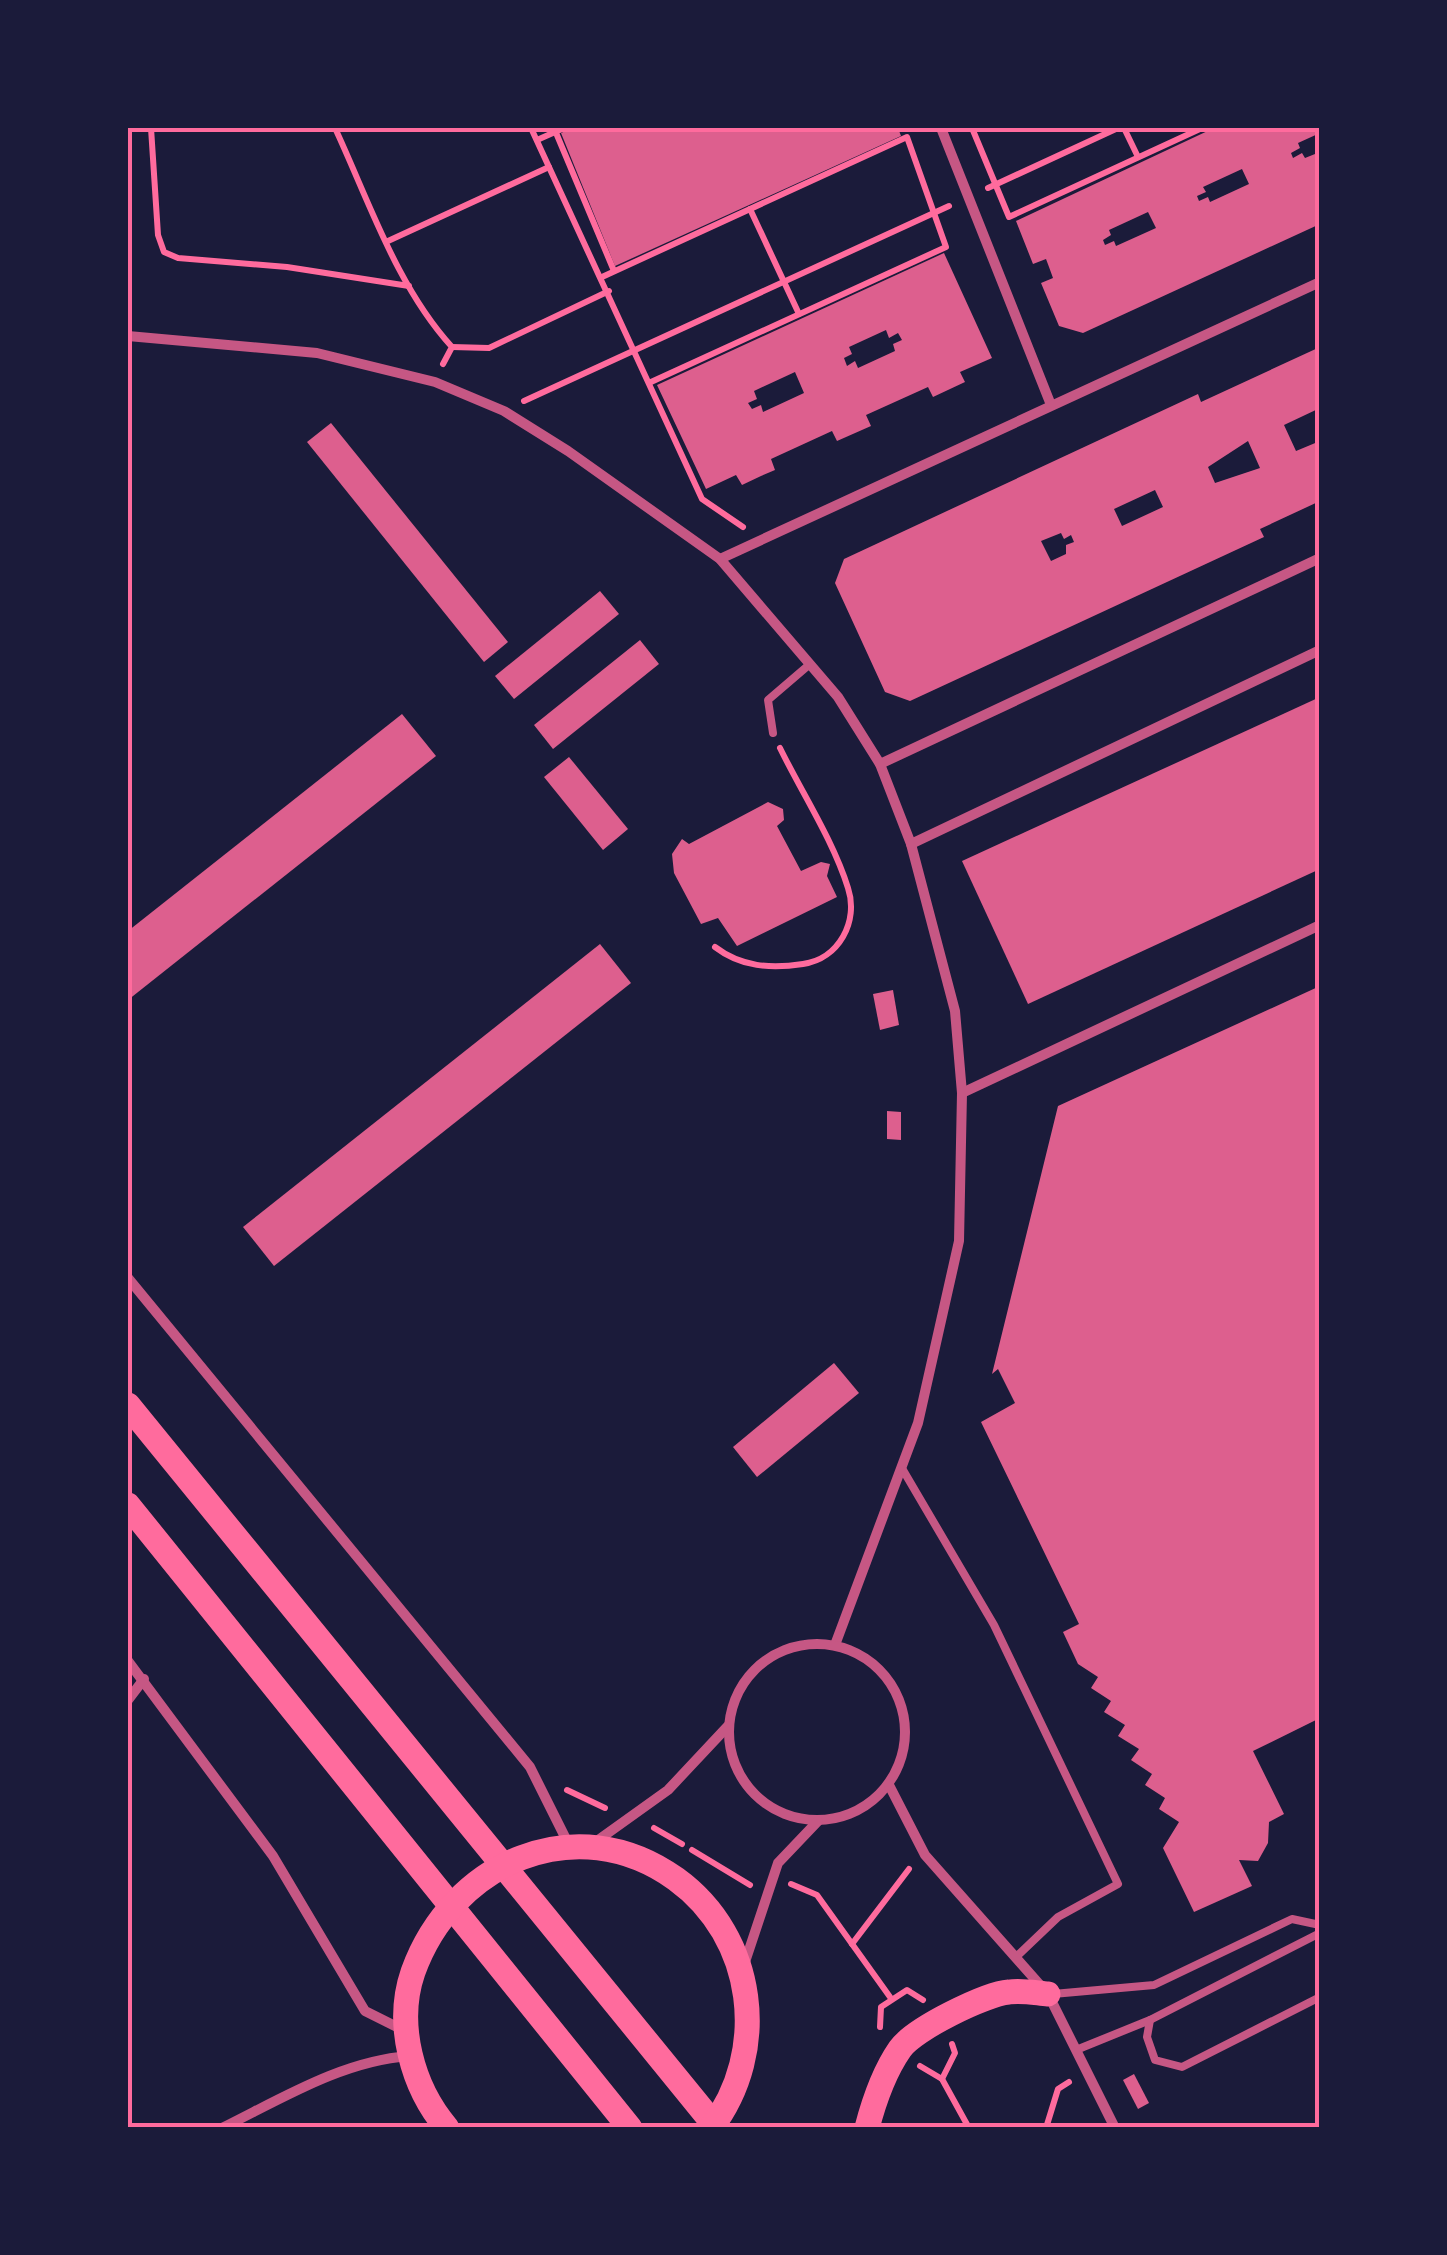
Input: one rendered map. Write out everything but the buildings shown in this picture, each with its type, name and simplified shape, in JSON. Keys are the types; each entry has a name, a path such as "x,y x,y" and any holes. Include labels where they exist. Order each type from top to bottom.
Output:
{"main road":[{"path":"128,1405 504,1864 714,2126 733,2093 746,2056 750,2017 742,1971 716,1918 676,1879 624,1854 578,1847 504,1864 450,1904 422,1947 410,1981 408,2044 432,2110 447,2128"},
{"path":"128,1506 630,2128"},
{"path":"868,2128 874,2101 902,2046 917,2034 962,2009 1008,1992 1048,1994"}],"street":[{"path":"941,128 1051,406"},
{"path":"720,559 1320,282"},
{"path":"128,336 317,353 435,382 504,411 568,451 720,559 838,698 880,764 910,844 955,1011 962,1092 959,1240 954,1275 903,1470 835,1645"},
{"path":"880,764 1320,558"},
{"path":"910,844 1320,650"},
{"path":"962,1092 1320,925"},
{"path":"128,1278 530,1767 578,1847 668,1790 728,1726"},
{"path":"798,1645 835,1645 869,1660 889,1679 901,1704 904,1746 889,1785 858,1811 818,1821 791,1818 766,1805 744,1784 731,1756 728,1726 732,1704 758,1665 798,1645"},
{"path":"128,1661 273,1856 364,2012 408,2044 334,2074 222,2128"},
{"path":"128,1700 144,1679"},
{"path":"889,1785 925,1855 1048,1994 1115,2128"},
{"path":"742,1971 778,1863 818,1821"}],"lane":[{"path":"773,733 768,700 810,664"},
{"path":"903,1470 994,1625 1118,1884 1058,1916 1016,1958"},
{"path":"1048,1994 1154,1984 1292,1919 1320,1925"},
{"path":"1076,2050 1150,2020 1320,1933"},
{"path":"1150,2020 1147,2037 1156,2060 1182,2068 1320,1997"}],"path":[{"path":"151,128 158,235 164,252 178,258 287,267 409,286"},
{"path":"335,128 409,286 430,323 452,347 489,348 608,291"},
{"path":"531,128 636,349 702,500 762,540"},
{"path":"972,128 1010,217 1202,128"},
{"path":"504,411 1121,128 1138,157"},
{"path":"537,140 558,129 614,271"},
{"path":"602,277 908,137 946,247 650,382"},
{"path":"388,241 550,167"},
{"path":"750,209 799,314"},
{"path":"435,382 452,347"},
{"path":"715,947 734,960 764,966 808,964 839,946 848,928 850,890 773,733"},
{"path":"852,1944 898,1879 925,1855"},
{"path":"772,1879 818,1895 890,1997"},
{"path":"1046,2128 1058,2089 1087,2072"},
{"path":"942,2079 951,2103 969,2128"}]}
